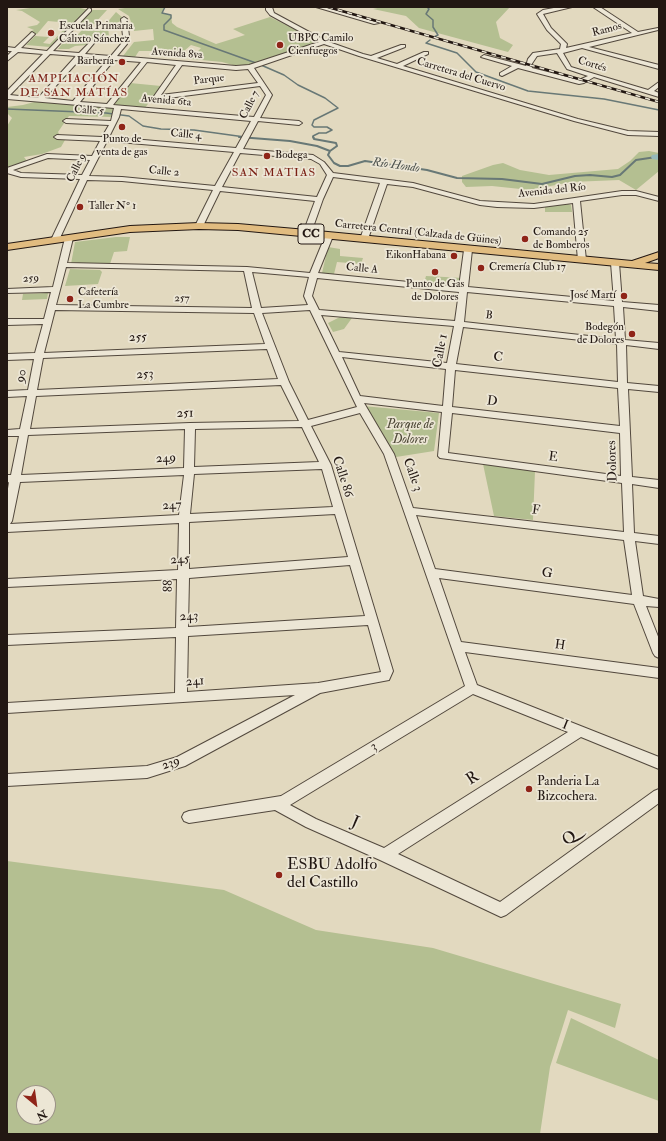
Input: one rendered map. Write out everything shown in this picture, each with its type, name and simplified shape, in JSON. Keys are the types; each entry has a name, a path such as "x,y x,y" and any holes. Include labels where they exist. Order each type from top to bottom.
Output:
{"main road":[{"name":"Carretera Central (Calzada de Güines)","path":"7,247 130,229 199,226 364,239 659,267"},
{"path":"628,264 643,261 659,255"}],"street":[{"name":"Carretera del Cuervo","path":"269,7 272,14 324,42 372,58 606,128 628,133 659,134"},
{"path":"319,7 376,23"},
{"name":"Cortés","path":"569,7 545,11 540,14 549,29 564,44 561,51 569,68 659,95"},
{"path":"596,7 636,33"},
{"path":"7,96 89,10"},
{"path":"76,103 121,49 126,39 124,19"},
{"name":"Ramos","path":"530,69 528,65 536,54 583,47 656,29"},
{"path":"7,59 32,34"},
{"path":"40,100 92,42"},
{"path":"250,67 324,42"},
{"path":"372,58 403,46"},
{"path":"583,47 659,67"},
{"name":"Avenida 8va","path":"7,49 180,64 236,68 250,67"},
{"path":"397,66 426,53"},
{"path":"484,57 579,82 584,81 593,75"},
{"path":"109,106 145,61"},
{"path":"148,110 180,64"},
{"path":"502,74 517,66"},
{"name":"Calle 7","path":"199,226 238,150 269,95 250,67"},
{"name":"Parque","path":"157,97 262,84"},
{"path":"649,92 659,84"},
{"name":"Avenida 6ta","path":"7,96 109,106 116,115 148,110 299,123"},
{"name":"Calle 5","path":"66,121 116,115"},
{"name":"Calle 9","path":"55,240 116,115"},
{"name":"Calle 4","path":"58,137 105,138 313,157 322,163 331,175"},
{"path":"7,171 47,156 94,158"},
{"name":"Calle 2","path":"7,171 21,175 122,179 319,199"},
{"path":"307,234 319,199 331,175"},
{"name":"Avenida del Río","path":"331,175 413,185 480,203 498,205 534,206 629,193 636,193 659,199"},
{"path":"364,239 384,181"},
{"path":"576,200 582,260"},
{"name":"Calle 3","path":"329,236 313,276 308,296 357,400 390,454 472,688"},
{"name":"90","path":"7,521 11,479 25,432 39,356 69,238"},
{"name":"Calle 1","path":"443,456 451,366 460,324 462,290 468,250"},
{"name":"Dolores","path":"615,263 621,341 629,536 638,601 659,653"},
{"name":"Calle A","path":"62,266 247,269 659,308"},
{"name":"Calle 86","path":"247,269 257,310 284,382 326,465 387,671 385,676"},
{"name":"259","path":"7,291 56,289"},
{"name":"257","path":"51,307 315,310"},
{"name":"B","path":"315,310 659,346"},
{"path":"7,322 49,320"},
{"name":"255","path":"7,357 270,346"},
{"name":"C","path":"335,354 659,389"},
{"name":"253","path":"7,394 284,382"},
{"name":"D","path":"357,400 624,430"},
{"name":"251","path":"7,433 190,426 305,424 362,409"},
{"name":"88","path":"181,698 184,519 189,471 190,426"},
{"name":"E","path":"443,456 659,484"},
{"name":"249","path":"11,479 326,465"},
{"name":"247","path":"7,528 339,510"},
{"name":"F","path":"410,511 659,540"},
{"name":"245","path":"7,583 183,574 354,561"},
{"name":"G","path":"431,573 659,603"},
{"name":"243","path":"7,640 182,632 372,620"},
{"name":"H","path":"457,646 659,673"},
{"name":"241","path":"7,708 318,688 385,676"},
{"name":"239","path":"7,780 147,772 180,762 318,688"},
{"name":"I","path":"472,688 659,763"},
{"name":"3","path":"276,804 285,801 472,688"},
{"name":"R","path":"385,855 580,732"},
{"name":"Q","path":"501,910 659,795"},
{"path":"189,817 276,804"},
{"name":"J","path":"276,804 501,910"}],"green space":[{"path":"37,7 76,7 89,10 107,10 94,24 74,23 50,47 26,45 35,36 49,37 43,43 50,44 70,23 48,21 37,34 32,34 29,32 34,30 27,27 37,25 40,22 22,11 16,10"},
{"path":"132,7 165,7 162,13 171,15 172,23 177,27 216,44 245,35 233,29 270,17 318,41 319,43 240,67 222,62 191,59 201,48 191,45 184,51 139,51 135,57 123,56 134,42 154,40 153,29 134,31 129,16 118,9"},
{"path":"382,7 510,7 496,22 500,38 513,45 508,52 419,28 406,16 373,9"},
{"path":"116,12 123,18 119,22 108,25 109,37 87,45 75,46 69,49 58,49 62,44 70,43 82,30 100,31"},
{"path":"130,83 161,86 145,108 113,105"},
{"path":"38,101 116,108 113,117 69,116 58,132 59,134 56,140 65,140 61,147 42,154 24,157 27,161 7,167 7,126 12,118 7,113 7,107"},
{"path":"649,151 659,153 659,171 636,190 619,180 571,182 530,190 492,186 466,187 462,182 462,176 503,163 520,170 549,175 618,169 630,161 639,152"},
{"path":"571,205 572,212 545,212 545,206"},
{"path":"116,237 130,237 127,251 114,252 110,264 71,264 75,242"},
{"path":"328,247 340,249 340,256 363,258 361,264 337,262 334,274 322,273"},
{"path":"70,269 100,270 102,272 98,284 65,286"},
{"path":"426,276 462,278 459,286 424,283"},
{"path":"48,293 47,299 22,300 23,294"},
{"path":"340,317 352,318 344,329 333,332 328,323"},
{"name":"Parque de Dolores","path":"363,406 439,413 434,451 396,457"},
{"path":"483,464 535,471 533,520 494,516"},
{"path":"7,861 224,890 316,930 433,948 621,1004 615,1028 568,1010 550,1067 540,1134 7,1134"},
{"path":"571,1018 659,1060 659,1101 556,1063"}],"waterway":[{"name":"Río Hondo","path":"124,7 146,7"},
{"name":"Río Hondo","path":"165,7 162,13 171,15 171,18 164,25 164,30 256,63"},
{"path":"427,7 429,9 426,14 433,20 433,27 438,35 434,37"},
{"path":"430,40 426,43 457,53 476,72 528,91 604,99 659,110"},
{"name":"Río Hondo","path":"261,65 284,75 298,85 325,98 338,108 314,120 312,125 314,127 327,127 332,130 326,133 319,133 313,136 314,138"},
{"path":"7,109 106,113 129,116 143,126 161,129 194,130 252,138"},
{"path":"239,137 290,141 317,146 330,151"},
{"name":"Río Hondo","path":"313,137 314,139 336,143 337,146 330,151"},
{"name":"Río Hondo","path":"330,151 328,155 334,163 340,166 348,166 365,161 427,170 457,178 502,179 542,184 575,176 590,175 612,177 620,175 636,160 656,157"}],"railway":[{"path":"328,7 659,102"}],"place":[{"name":"Escuela Primaria Calixto Sánchez","path":"51,33"},
{"name":"UBPC Camilo Cienfuegos","path":"280,45"},
{"name":"Barbería","path":"122,62"},
{"name":"Punto de venta de gas","path":"122,127"},
{"name":"Bodega","path":"267,156"},
{"name":"Taller Nº 1","path":"80,207"},
{"name":"Comando 25 de Bomberos","path":"525,239"},
{"name":"EikonHabana","path":"454,256"},
{"name":"Cremería Club 17","path":"481,268"},
{"name":"Punto de Gas de Dolores","path":"435,272"},
{"name":"José Martí","path":"624,296"},
{"name":"Cafetería La Cumbre","path":"70,299"},
{"name":"Bodegón de Dolores","path":"632,334"},
{"name":"Panderia La Bizcochera.","path":"529,789"},
{"name":"ESBU Adolfo del Castillo","path":"279,875"}],"district":[{"name":"AMPLIACIÓN DE SAN MATÍAS","path":"74,86"},
{"name":"SAN MATIAS","path":"274,173"}]}
